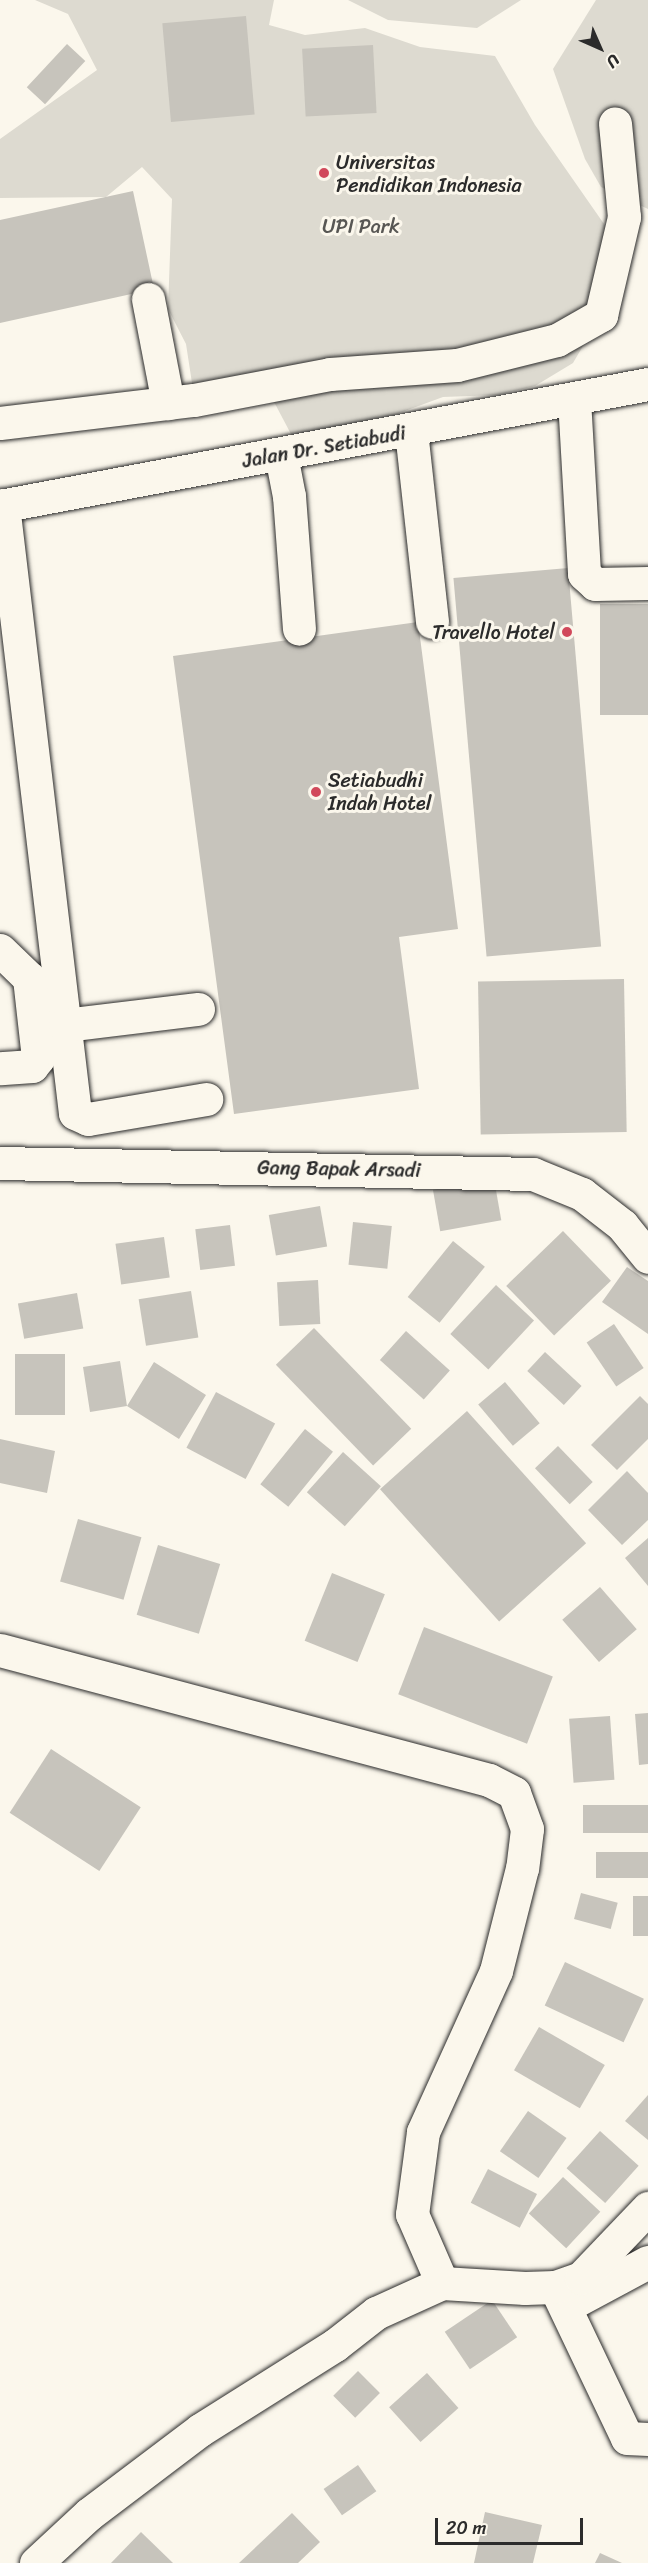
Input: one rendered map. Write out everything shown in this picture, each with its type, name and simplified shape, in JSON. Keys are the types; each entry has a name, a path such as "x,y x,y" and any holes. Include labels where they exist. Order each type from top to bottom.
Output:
{"street":[{"path":"0,423 168,403 330,374 457,365 557,340 601,315 624,218 615,123"},
{"path":"148,299 168,403"},
{"name":"Jalan Dr. Setiabudi","path":"1,506 411,431 648,384"},
{"path":"574,399 584,574 595,585 648,583"},
{"path":"411,431 432,622"},
{"path":"281,455 289,496 298,629"},
{"path":"1,506 75,1113 88,1119 206,1099"},
{"path":"0,950 14,979 38,1058 32,1066 0,1068"},
{"path":"65,1025 198,1010"},
{"name":"Gang Bapak Arsadi","path":"0,1163 533,1174 582,1194 622,1225 648,1257"},
{"path":"0,1650 489,1780 514,1793 526,1829 522,1868 496,1971 423,2132 412,2214 442,2283"},
{"path":"561,2296 648,2208"},
{"path":"36,2563 89,2514 200,2430 335,2345 376,2313 442,2283 561,2296 648,2262"},
{"path":"561,2296 627,2438 648,2439"}],"green space":[{"name":"UPI Park","path":"35,0 274,0 269,25 305,35 365,28 420,47 495,56 535,125 618,244 601,315 573,363 535,386 497,395 443,397 394,415 292,436 273,400 206,411 192,383 186,344 168,309 172,199 142,167 106,197 0,198 0,139 97,70 68,14"},
{"path":"348,0 521,0 477,28 388,20"},
{"path":"596,0 648,0 648,209 601,187 585,159 553,69"}],"building":[{"path":"246,16 255,115 171,122 162,23"},
{"path":"67,44 85,61 45,104 27,87"},
{"path":"373,45 377,113 306,117 302,49"},
{"path":"133,191 154,289 0,323 0,220"},
{"path":"568,568 601,947 487,957 453,578"},
{"path":"600,604 648,604 648,715 600,715"},
{"name":"Setiabudhi Indah Hotel","path":"418,622 458,929 399,937 419,1089 234,1114 173,656"},
{"path":"624,979 627,1132 481,1135 478,982"},
{"path":"494,1179 501,1220 440,1231 433,1190"},
{"path":"320,1206 327,1246 276,1255 269,1215"},
{"path":"353,1222 392,1226 387,1269 349,1265"},
{"path":"230,1225 235,1266 200,1270 195,1229"},
{"path":"563,1231 611,1281 554,1336 506,1286"},
{"path":"164,1237 170,1278 121,1284 115,1244"},
{"path":"453,1241 485,1267 440,1323 408,1297"},
{"path":"627,1267 648,1281 648,1334 602,1302"},
{"path":"318,1280 320,1324 279,1326 277,1282"},
{"path":"496,1285 534,1320 488,1369 450,1334"},
{"path":"191,1291 198,1337 146,1346 139,1299"},
{"path":"77,1293 83,1328 24,1339 18,1303"},
{"path":"614,1324 644,1368 616,1386 587,1342"},
{"path":"314,1328 411,1429 373,1466 276,1365"},
{"path":"406,1331 450,1370 424,1399 380,1360"},
{"path":"545,1352 582,1386 564,1405 527,1371"},
{"path":"15,1354 65,1354 65,1415 15,1415"},
{"path":"120,1361 127,1406 90,1412 83,1367"},
{"path":"154,1362 206,1395 179,1439 127,1406"},
{"path":"505,1382 540,1423 513,1446 478,1404"},
{"path":"216,1392 275,1423 246,1479 186,1448"},
{"path":"640,1396 648,1404 648,1439 617,1470 591,1445"},
{"path":"467,1411 586,1543 499,1622 380,1489"},
{"path":"305,1429 333,1452 288,1507 260,1484"},
{"path":"0,1439 55,1451 47,1493 0,1483"},
{"path":"558,1446 593,1482 570,1504 535,1468"},
{"path":"343,1452 381,1486 345,1526 307,1492"},
{"path":"627,1471 648,1493 648,1520 622,1545 588,1510"},
{"path":"78,1519 141,1537 124,1600 60,1581"},
{"path":"648,1538 648,1586 625,1558"},
{"path":"158,1545 220,1564 199,1634 137,1615"},
{"path":"332,1573 385,1594 358,1662 305,1641"},
{"path":"600,1587 637,1629 599,1662 562,1620"},
{"path":"424,1627 553,1676 527,1744 398,1694"},
{"path":"648,1713 648,1764 639,1765 635,1714"},
{"path":"610,1716 614,1780 574,1783 569,1719"},
{"path":"51,1749 141,1807 99,1871 10,1813"},
{"path":"583,1805 648,1805 648,1833 583,1833"},
{"path":"596,1852 648,1852 648,1878 596,1878"},
{"path":"581,1893 618,1903 611,1929 574,1919"},
{"path":"633,1896 648,1896 648,1936 633,1936"},
{"path":"565,1962 644,1999 624,2042 545,2006"},
{"path":"539,2027 605,2065 580,2108 514,2070"},
{"path":"648,2095 648,2140 625,2121"},
{"path":"528,2111 567,2138 538,2178 500,2151"},
{"path":"600,2131 639,2166 605,2203 567,2168"},
{"path":"488,2169 537,2194 520,2228 471,2203"},
{"path":"563,2177 600,2212 566,2248 529,2214"},
{"path":"492,2300 517,2337 470,2369 445,2332"},
{"path":"358,2371 380,2393 355,2418 333,2396"},
{"path":"427,2373 458,2408 421,2442 389,2407"},
{"path":"358,2465 376,2491 342,2515 324,2489"},
{"path":"485,2512 542,2525 533,2563 474,2563"},
{"path":"292,2513 320,2542 298,2563 239,2563"},
{"path":"141,2532 173,2563 111,2563"},
{"path":"600,2553 622,2563 595,2563"}],"place":[{"name":"Universitas Pendidikan Indonesia","path":"324,173"},
{"name":"Travello Hotel","path":"567,632"},
{"name":"Setiabudhi Indah Hotel","path":"316,792"}]}
